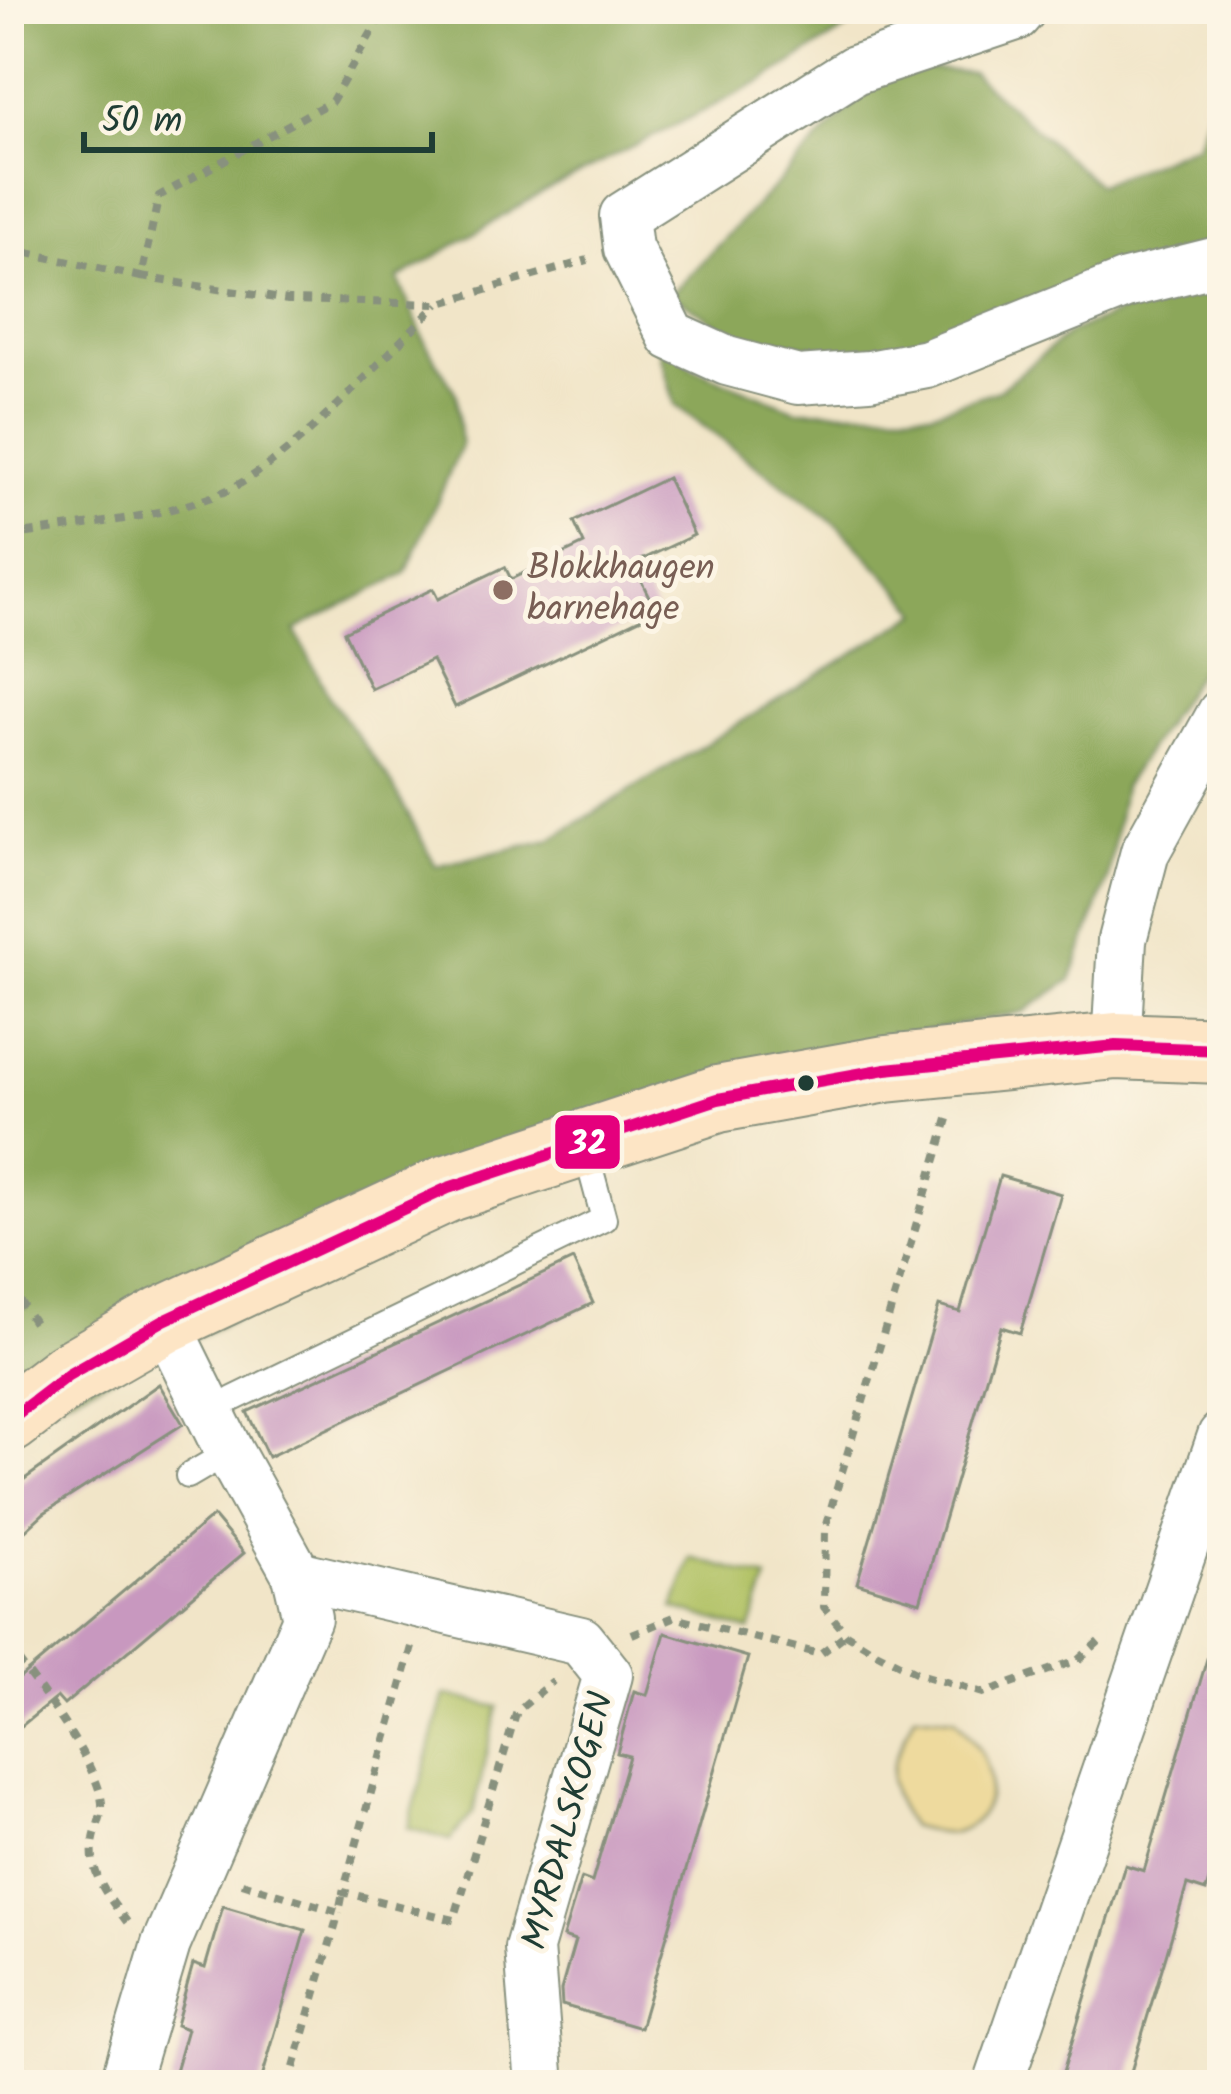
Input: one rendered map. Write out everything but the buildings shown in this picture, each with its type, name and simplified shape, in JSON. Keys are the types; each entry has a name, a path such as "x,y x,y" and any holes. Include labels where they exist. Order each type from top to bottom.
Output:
{"main road":[{"path":"9,1420 68,1375 164,1320 448,1188 718,1099 886,1069 1116,1046 1222,1050"}],"street":[{"path":"1022,9 1016,16 854,70 624,216 628,248 672,336 727,362 798,380 869,375 927,364 1126,284 1222,260"},
{"path":"1116,1046 1123,940 1145,852 1217,733"},
{"path":"124,2085 166,1944 307,1618 297,1575 209,1464 164,1320"},
{"path":"998,2085 1222,1436"},
{"name":"MYRDALSKOGEN","path":"297,1575 581,1641 608,1675 530,1948 540,2085"}],"lane":[{"path":"232,1400 604,1219 584,1143"}],"path":[{"path":"141,277 159,196 332,101 385,9"},
{"path":"9,249 141,277 288,300 438,304 628,248"},
{"path":"9,536 171,508 239,484 295,442 438,304"},
{"path":"950,1111 825,1528 824,1607 846,1634 919,1674 983,1693 1078,1660 1172,1580"},
{"path":"289,2085 424,1605"},
{"path":"343,1892 454,1919 517,1711 589,1651 674,1617 820,1654 846,1634"},
{"path":"17,1660 60,1714 102,1800 92,1846 100,1885"},
{"path":"201,1870 339,1912"}],"green space":[{"path":"9,9 848,9 856,23 763,81 543,192 398,279 425,342 456,394 461,446 406,573 295,630 329,697 389,779 436,866 550,840 920,612 839,526 675,405 649,315 692,368 796,410 931,412 999,390 1070,332 1202,281 1222,281 1222,637 1123,787 1108,878 1071,980 1023,1012 792,1057 9,1425"},
{"path":"891,65 972,73 1098,185 1197,144 1222,71 1222,243 873,356 736,336 671,294"},
{"path":"691,1558 768,1579 750,1631 674,1608"},
{"path":"445,1695 498,1707 473,1813 450,1840 408,1828"}],"sand":[{"path":"915,1714 955,1718 983,1757 989,1781 986,1804 963,1829 936,1833 911,1827 894,1796 892,1771"}],"transit line":[{"name":"32","path":"9,1420 68,1375 164,1320 448,1188 718,1099 886,1069 1116,1046 1222,1050"}],"place":[{"name":"Blokkhaugen barnehage","path":"503,590"}]}
